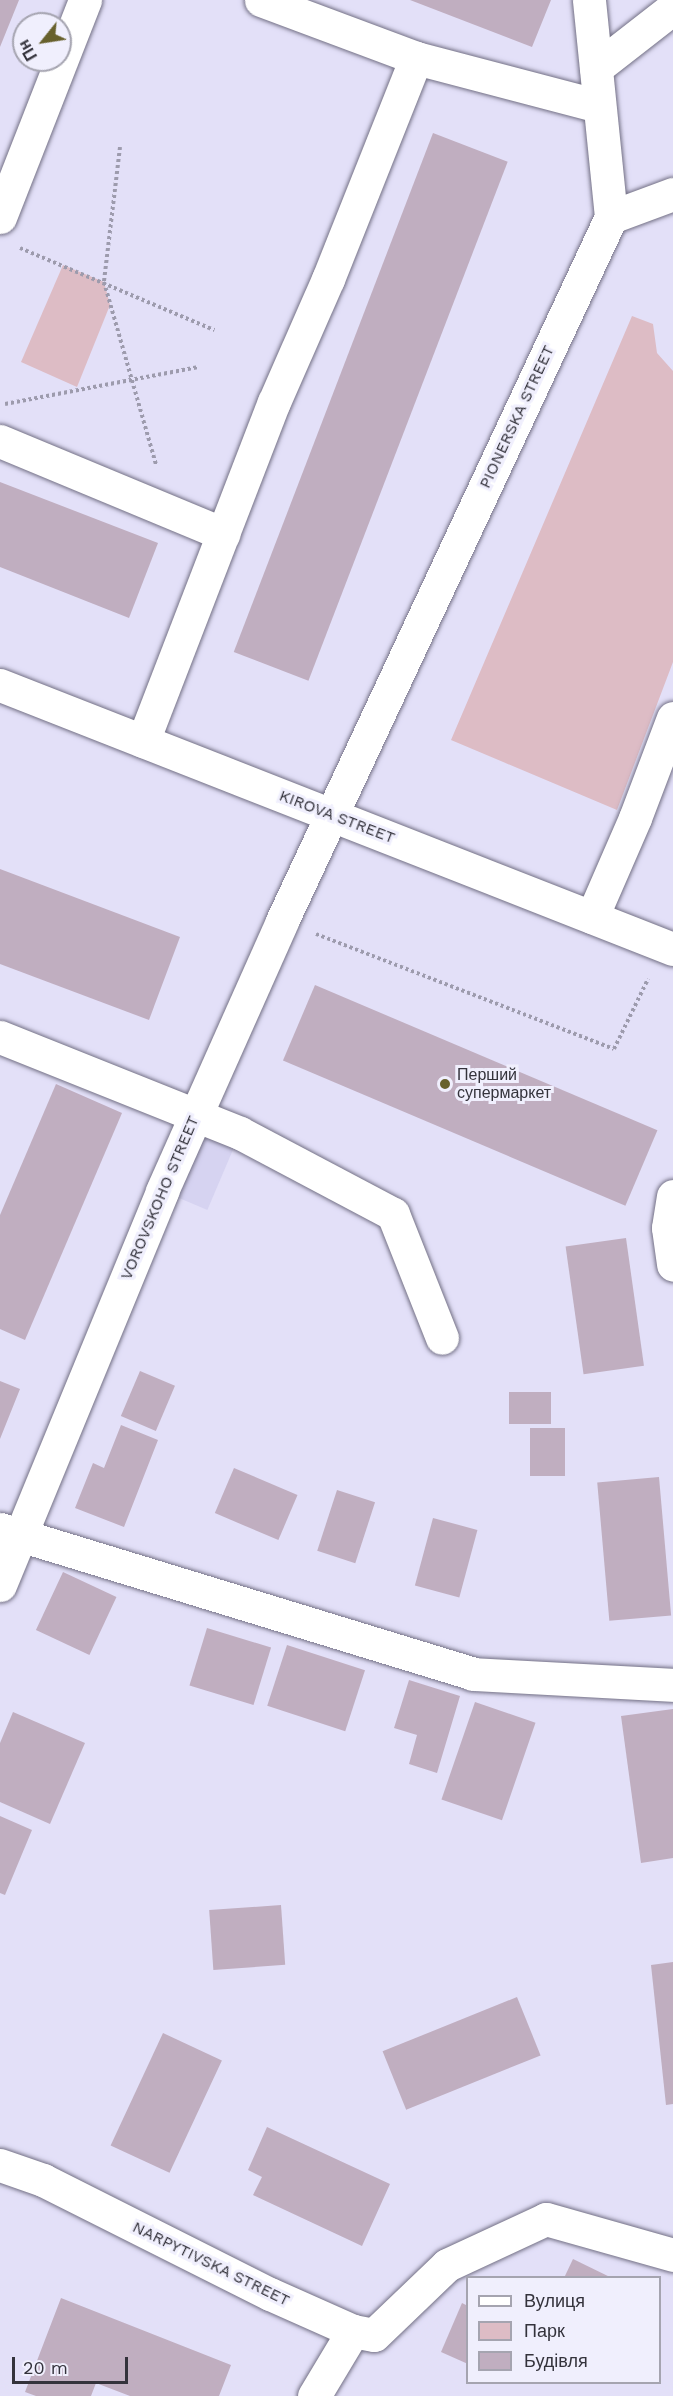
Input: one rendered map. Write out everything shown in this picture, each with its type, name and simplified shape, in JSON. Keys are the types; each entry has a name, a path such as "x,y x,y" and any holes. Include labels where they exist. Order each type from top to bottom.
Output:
{"street":[{"path":"5,231 85,0"},
{"path":"261,0 416,58 599,106"},
{"path":"589,0 611,217 673,194"},
{"path":"596,68 673,8"},
{"path":"143,741 274,402 328,279 416,58"},
{"name":"PIONERSKA STREET","path":"330,814 611,217"},
{"path":"0,441 223,534"},
{"name":"KIROVA STREET","path":"0,686 673,949"},
{"path":"592,917 635,818 673,718"},
{"name":"VOROVSKOHO STREET","path":"0,1585 10,1533 330,814"},
{"path":"0,1037 240,1133 393,1214 442,1338"},
{"path":"672,1202 668,1228 673,1264"},
{"path":"10,1533 473,1674 673,1685"},
{"name":"NARPYTIVSKA STREET","path":"0,2165 43,2180 270,2294 353,2331"},
{"path":"314,2396 353,2331 374,2335 447,2265 546,2219 673,2254"}],"path":[{"path":"120,147 104,282 130,380 170,512"},
{"path":"5,231 104,282 214,330"},
{"path":"0,405 199,367"},
{"path":"282,921 614,1049 638,999"}],"shaded area":[{"path":"196,1114 240,1133 207,1210 163,1191"}],"green space":[{"path":"63,265 104,282 110,305 77,387 21,362"},
{"path":"632,316 653,324 657,353 673,371 673,662 617,810 451,740"}],"building":[{"path":"0,0 19,0 14,12 12,12 0,47"},
{"path":"410,0 551,0 532,47"},
{"path":"433,133 508,162 308,681 234,652"},
{"path":"0,482 158,543 129,618 0,567"},
{"path":"0,869 180,937 149,1020 0,964"},
{"name":"Перший супермаркет","path":"315,985 657,1130 625,1206 283,1060"},
{"path":"56,1084 122,1113 25,1340 0,1329 0,1215"},
{"path":"626,1238 644,1366 584,1374 566,1246"},
{"path":"140,1371 175,1386 156,1431 121,1416"},
{"path":"0,1381 20,1389 0,1439"},
{"path":"509,1392 551,1392 551,1424 509,1424"},
{"path":"121,1425 158,1440 124,1527 75,1508 93,1463 104,1468"},
{"path":"530,1428 565,1428 565,1476 530,1476"},
{"path":"234,1468 298,1495 278,1540 215,1513"},
{"path":"659,1477 671,1615 609,1621 597,1482"},
{"path":"337,1490 375,1502 355,1563 317,1551"},
{"path":"433,1518 477,1530 459,1598 415,1586"},
{"path":"63,1572 116,1597 89,1655 36,1630"},
{"path":"207,1628 271,1648 254,1705 189,1685"},
{"path":"287,1645 365,1670 345,1731 267,1706"},
{"path":"409,1680 460,1696 437,1773 409,1764 417,1735 394,1728"},
{"path":"475,1702 536,1723 502,1820 441,1799"},
{"path":"673,1709 673,1858 641,1863 621,1716"},
{"path":"13,1712 85,1743 50,1824 0,1802 0,1743"},
{"path":"0,1816 32,1830 5,1895 0,1893"},
{"path":"281,1905 285,1965 213,1970 209,1910"},
{"path":"673,1962 673,2104 666,2105 651,1965"},
{"path":"517,1997 541,2055 406,2110 383,2051"},
{"path":"163,2033 222,2060 170,2173 111,2145"},
{"path":"267,2127 390,2184 362,2246 253,2195 262,2177 248,2170"},
{"path":"573,2259 608,2276 565,2276"},
{"path":"61,2298 231,2365 219,2396 130,2396 96,2383 91,2396 36,2396 25,2392"},
{"path":"462,2303 466,2305 466,2363 441,2352"}],"place":[{"name":"Перший супермаркет","path":"445,1084"}]}
